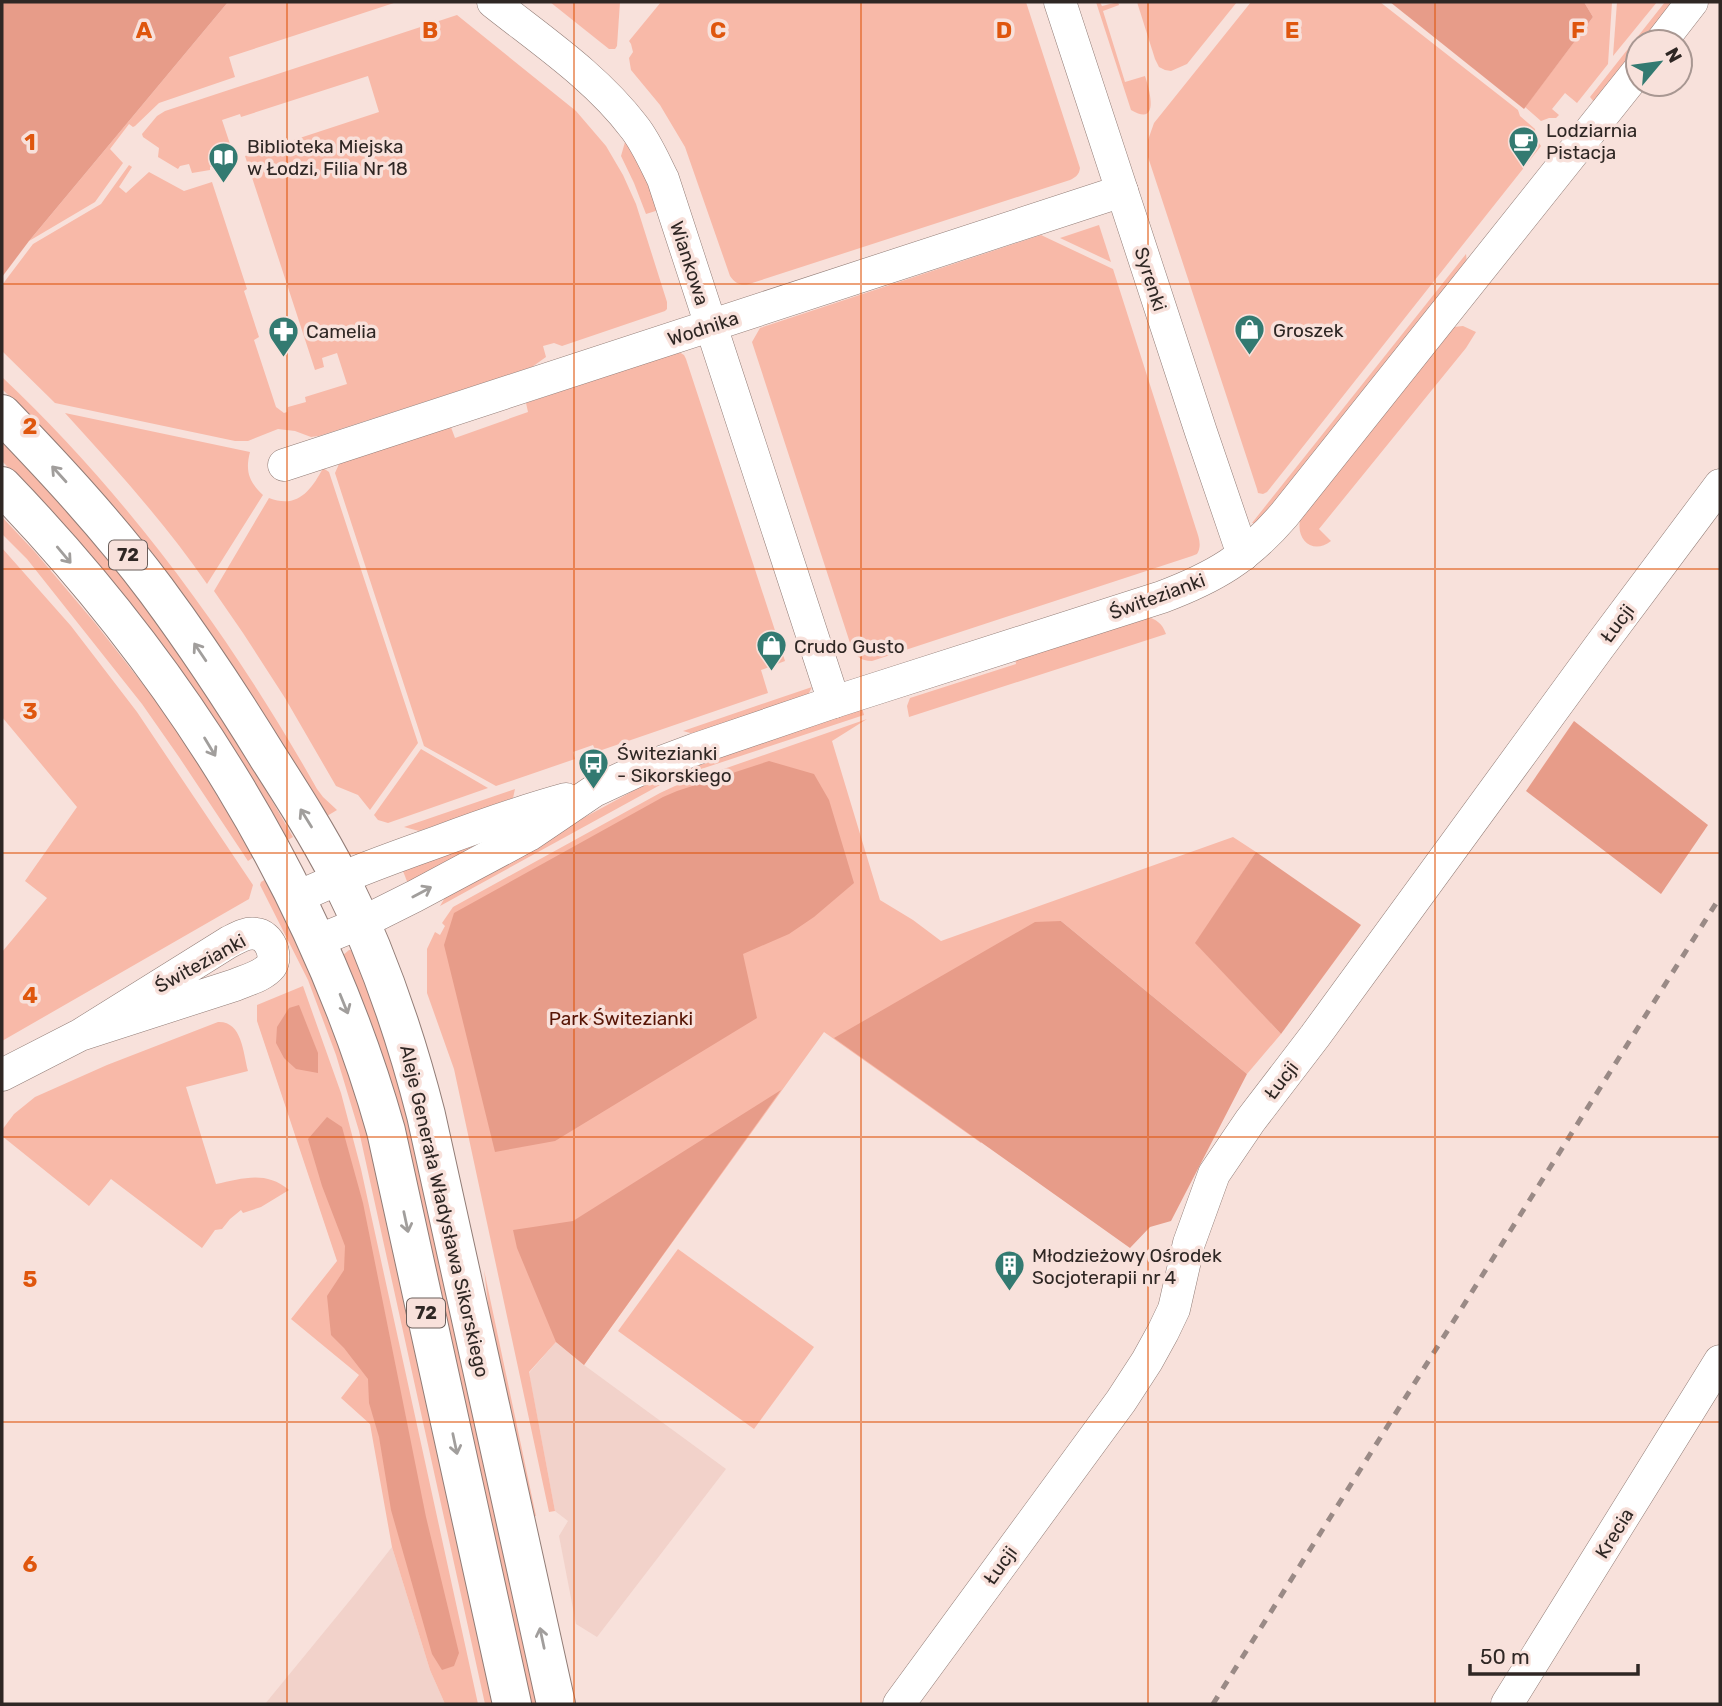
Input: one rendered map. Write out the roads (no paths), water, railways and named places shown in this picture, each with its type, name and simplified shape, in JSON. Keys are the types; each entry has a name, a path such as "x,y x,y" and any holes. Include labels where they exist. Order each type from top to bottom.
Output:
{"main road":[{"name":"Aleje Generała Władysława Sikorskiego","path":"2,414 101,522 192,639 311,826 340,877 361,923 406,1042 426,1115 556,1704"},
{"name":"Aleje Generała Władysława Sikorskiego","path":"2,486 97,594 175,693 201,731 274,855 336,984 386,1131 512,1704"}],"street":[{"name":"Wiankowa","path":"493,2 585,75 616,104 636,129 663,179 834,702"},
{"name":"Syrenki","path":"1060,2 1243,555"},
{"path":"1672,28 1692,2"},
{"name":"Świtezianki","path":"317,941 415,896 529,835 594,791 637,771 696,748 1162,597 1207,579 1243,555 1275,526 1624,89"},
{"name":"Wodnika","path":"284,465 1122,191"},
{"name":"Łucji","path":"899,1704 1121,1401 1147,1361 1174,1309 1189,1244 1214,1174 1250,1121 1720,485"},
{"name":"Świtezianki","path":"296,898 340,877 519,812 594,791"},
{"name":"Świtezianki","path":"2,1075 80,1035 241,936 258,933 270,944 273,960 270,966 257,975 236,985 80,1035"},
{"name":"Krecia","path":"1507,1704 1720,1361"}],"railway":[{"path":"1213,1704 1720,897"}],"place":[{"name":"Lodziarnia Pistacja","path":"1523,168"},
{"name":"Biblioteka Miejska w Łodzi, Filia Nr 18","path":"224,184"},
{"name":"Groszek","path":"1250,357"},
{"name":"Camelia","path":"283,358"},
{"name":"Crudo Gusto","path":"771,673"},
{"name":"Świtezianki - Sikorskiego","path":"594,791"},
{"name":"Młodzieżowy Ośrodek Socjoterapii nr 4","path":"1009,1293"}],"park label":[{"name":"Park Świtezianki","path":"621,1018"}]}
